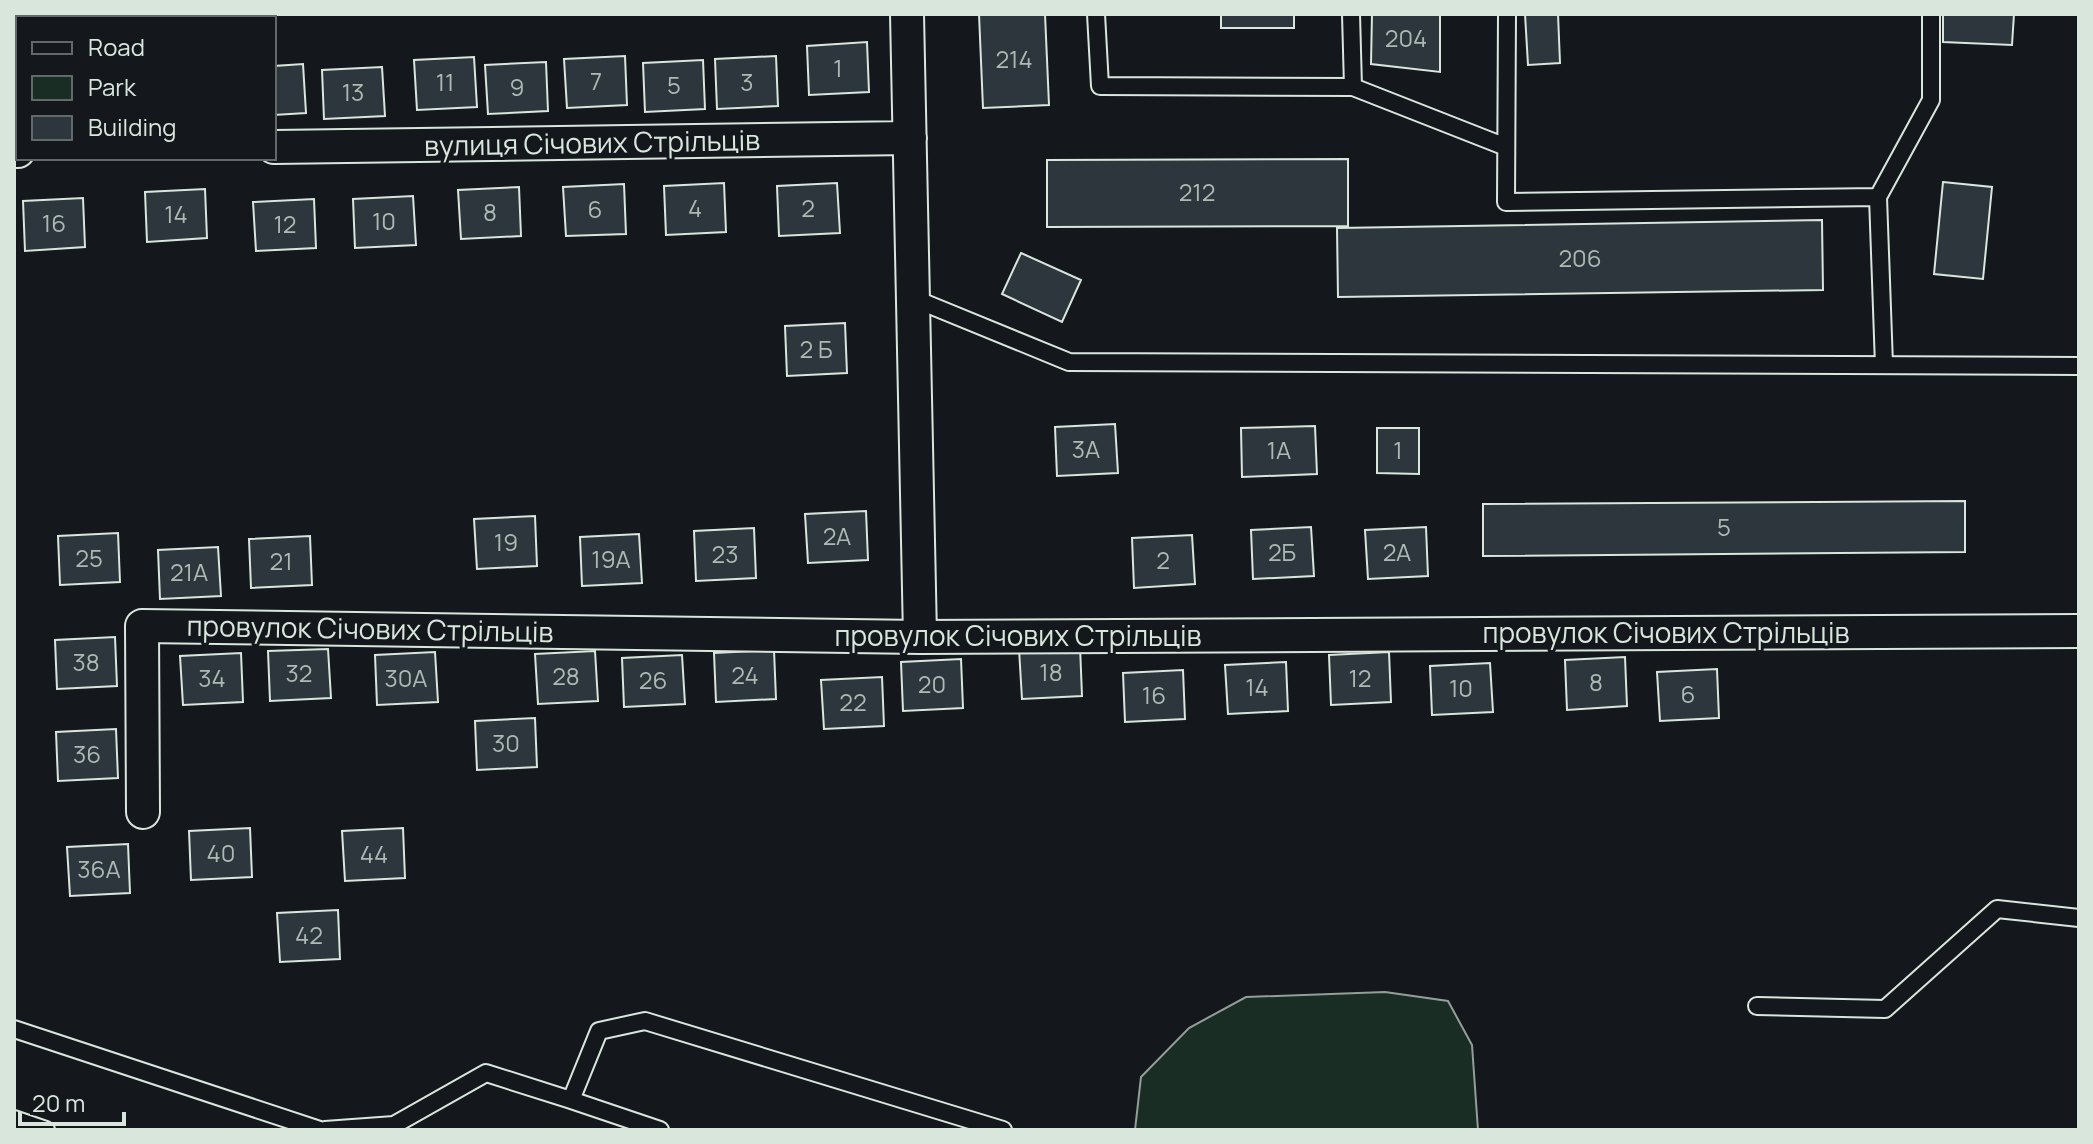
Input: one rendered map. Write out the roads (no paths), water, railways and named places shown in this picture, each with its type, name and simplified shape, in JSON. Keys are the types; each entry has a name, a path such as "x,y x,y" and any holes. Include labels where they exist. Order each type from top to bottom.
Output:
{"street":[{"path":"907,14 920,637"},
{"name":"вулиця Січових Стрільців","path":"276,147 910,138"},
{"name":"провулок Січових Стрільців","path":"143,812 142,626 920,637 2079,631"}],"lane":[{"path":"1096,14 1100,86 1353,87 1506,147"},
{"path":"1351,14 1353,87"},
{"path":"1507,14 1506,202 1878,197"},
{"path":"1884,365 1878,197 1931,100 1931,14"},
{"path":"915,299 1069,362 2079,366"},
{"path":"1757,1006 1885,1009 1997,909 2079,918"},
{"path":"571,1100 599,1031 645,1021 1003,1130"},
{"path":"14,1029 322,1130 398,1128 486,1073 660,1130"},
{"path":"14,1119 40,1129"}]}
